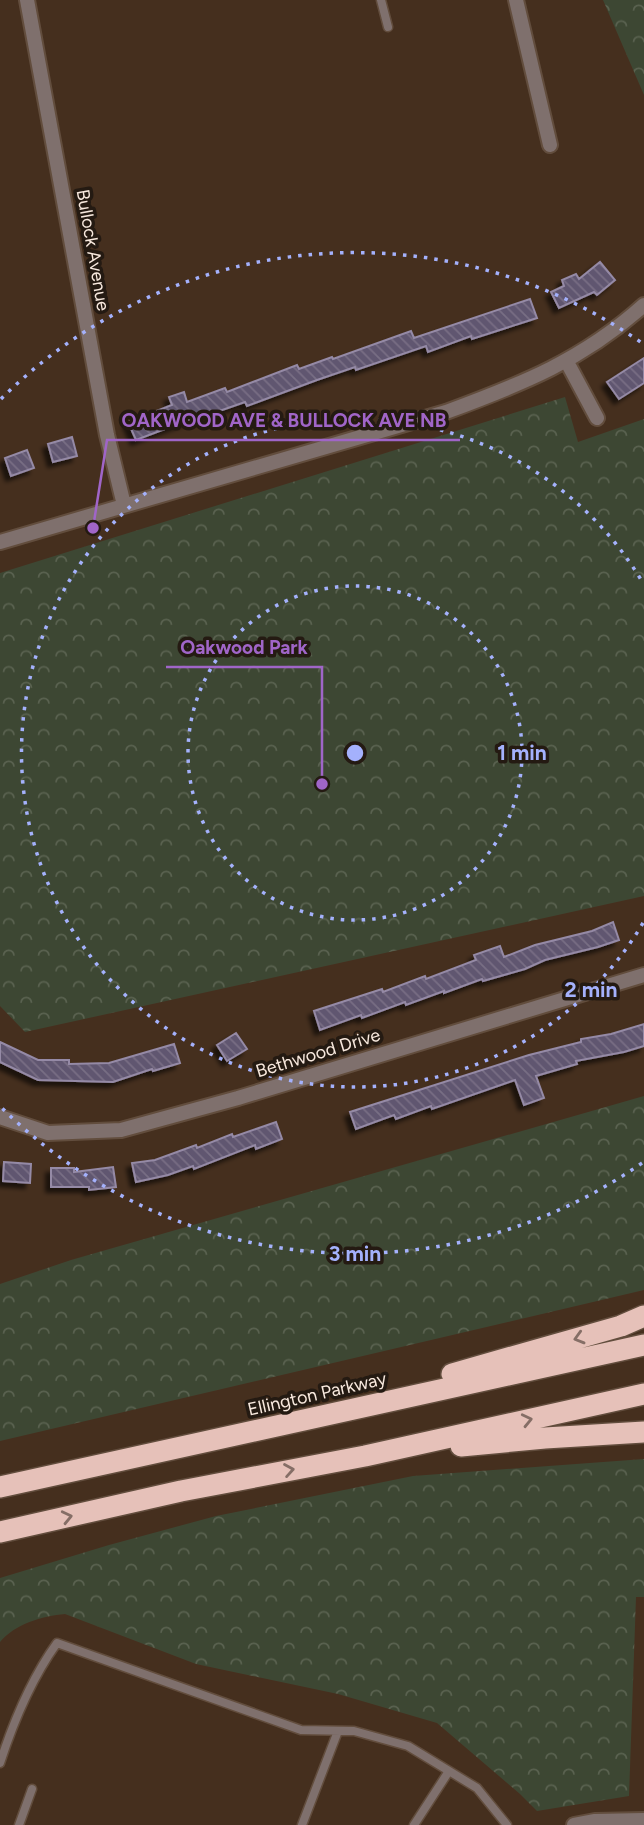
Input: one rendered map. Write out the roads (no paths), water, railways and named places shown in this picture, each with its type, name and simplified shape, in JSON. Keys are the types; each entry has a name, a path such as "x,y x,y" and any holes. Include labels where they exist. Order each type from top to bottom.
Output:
{"highway":[{"path":"175,1449 542,1349 621,1326 644,1316"},
{"name":"Ellington Parkway","path":"0,1487 644,1345"},
{"path":"0,1532 181,1491 365,1456 644,1394"},
{"path":"365,1456 545,1438 644,1432"}],"street":[{"name":"Bullock Avenue","path":"27,0 107,435 124,505"},
{"path":"516,0 550,145"},
{"path":"0,542 446,412 517,385 567,362 625,322 644,305"},
{"path":"567,362 597,418"},
{"name":"Bethwood Drive","path":"0,1117 48,1133 121,1130 238,1098 644,975"},
{"path":"573,1825 595,1821 644,1820"}],"lane":[{"path":"381,0 388,27"},
{"path":"0,1763 18,1713 40,1666 57,1643 301,1730 354,1731 408,1746 477,1788 507,1825"},
{"path":"302,1825 338,1731"},
{"path":"414,1825 449,1771"},
{"path":"19,1825 32,1789"}],"place":[{"name":"OAKWOOD AVE & BULLOCK AVE NB","path":"93,528"},
{"name":"Oakwood Park","path":"322,784"}]}
